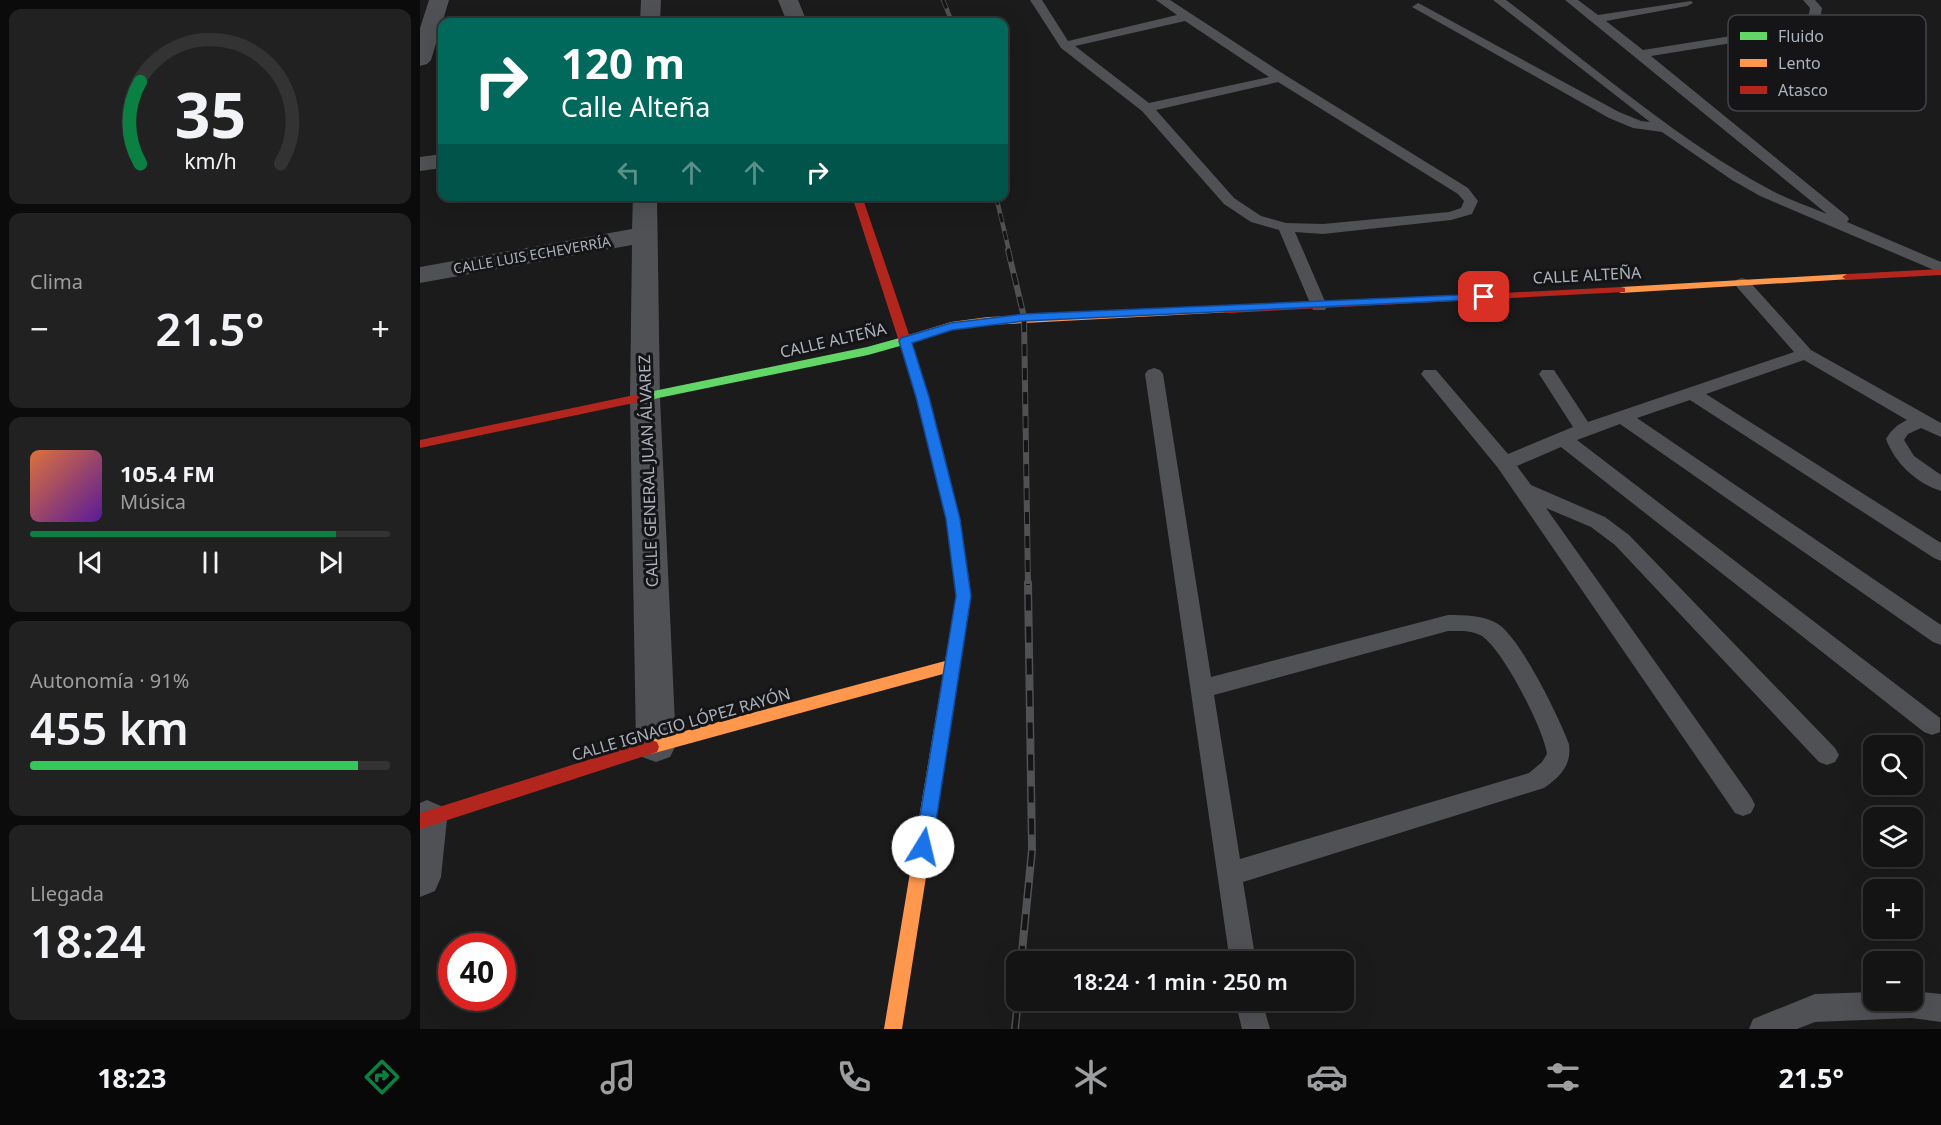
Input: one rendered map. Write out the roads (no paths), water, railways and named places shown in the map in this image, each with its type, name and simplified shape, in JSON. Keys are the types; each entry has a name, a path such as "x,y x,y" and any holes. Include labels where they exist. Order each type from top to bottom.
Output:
{"street":[{"path":"420,60 439,0"},
{"path":"650,18 651,0"},
{"path":"789,0 796,18"},
{"path":"420,164 438,162"},
{"name":"CALLE GENERAL JUAN ÁLVAREZ","path":"645,201 645,398 656,745"},
{"path":"859,201 923,397 953,519 964,596 893,1029"},
{"name":"CALLE LUIS ECHEVERRÍA","path":"420,275 644,235"},
{"name":"CALLE ALTEÑA","path":"420,444 905,341 951,326 1012,318 1319,306 1941,270"},
{"name":"CALLE IGNACIO LÓPEZ RAYÓN","path":"423,820 656,745 953,665"},
{"path":"420,877 423,820"}],"lane":[{"path":"1036,0 1065,45 1147,108 1228,201 1256,219 1286,227 1323,229 1450,216 1467,211 1472,201 1463,190 1280,78 1162,0"},
{"path":"1499,0 1667,129 1737,177 1765,193 1941,270"},
{"path":"1570,0 1641,54 1861,234"},
{"path":"1809,0 1816,8 1815,15"},
{"path":"1597,19 1687,3"},
{"path":"1418,7 1614,115 1638,125 1667,129"},
{"path":"1065,45 1185,17"},
{"path":"1641,54 1728,40"},
{"path":"1147,108 1280,78"},
{"path":"1286,227 1319,306"},
{"path":"1742,283 1805,354 1941,431"},
{"path":"1504,463 1584,430 1805,354"},
{"path":"1154,374 1241,951"},
{"path":"1430,374 1524,490 1743,805"},
{"path":"1548,374 1584,430"},
{"path":"1692,393 1941,553"},
{"path":"1622,417 1941,636"},
{"path":"1921,420 1902,430 1895,440 1899,453 1913,467 1941,484"},
{"path":"1562,438 1932,725"},
{"path":"1524,490 1598,522 1622,540 1827,755"},
{"path":"1201,689 1448,624 1470,623 1492,631 1507,648 1555,732 1560,752 1553,770 1536,781 1230,874"},
{"path":"1763,1029 1815,1008 1912,1004 1941,1008"},
{"path":"1251,1011 1256,1029"}],"railway":[{"path":"943,0 950,18"},
{"path":"997,201 1009,251"},
{"path":"1008,250 1024,317 1028,585"},
{"path":"1022,951 1032,850 1028,583"},
{"path":"1015,1029 1017,1011"}]}
